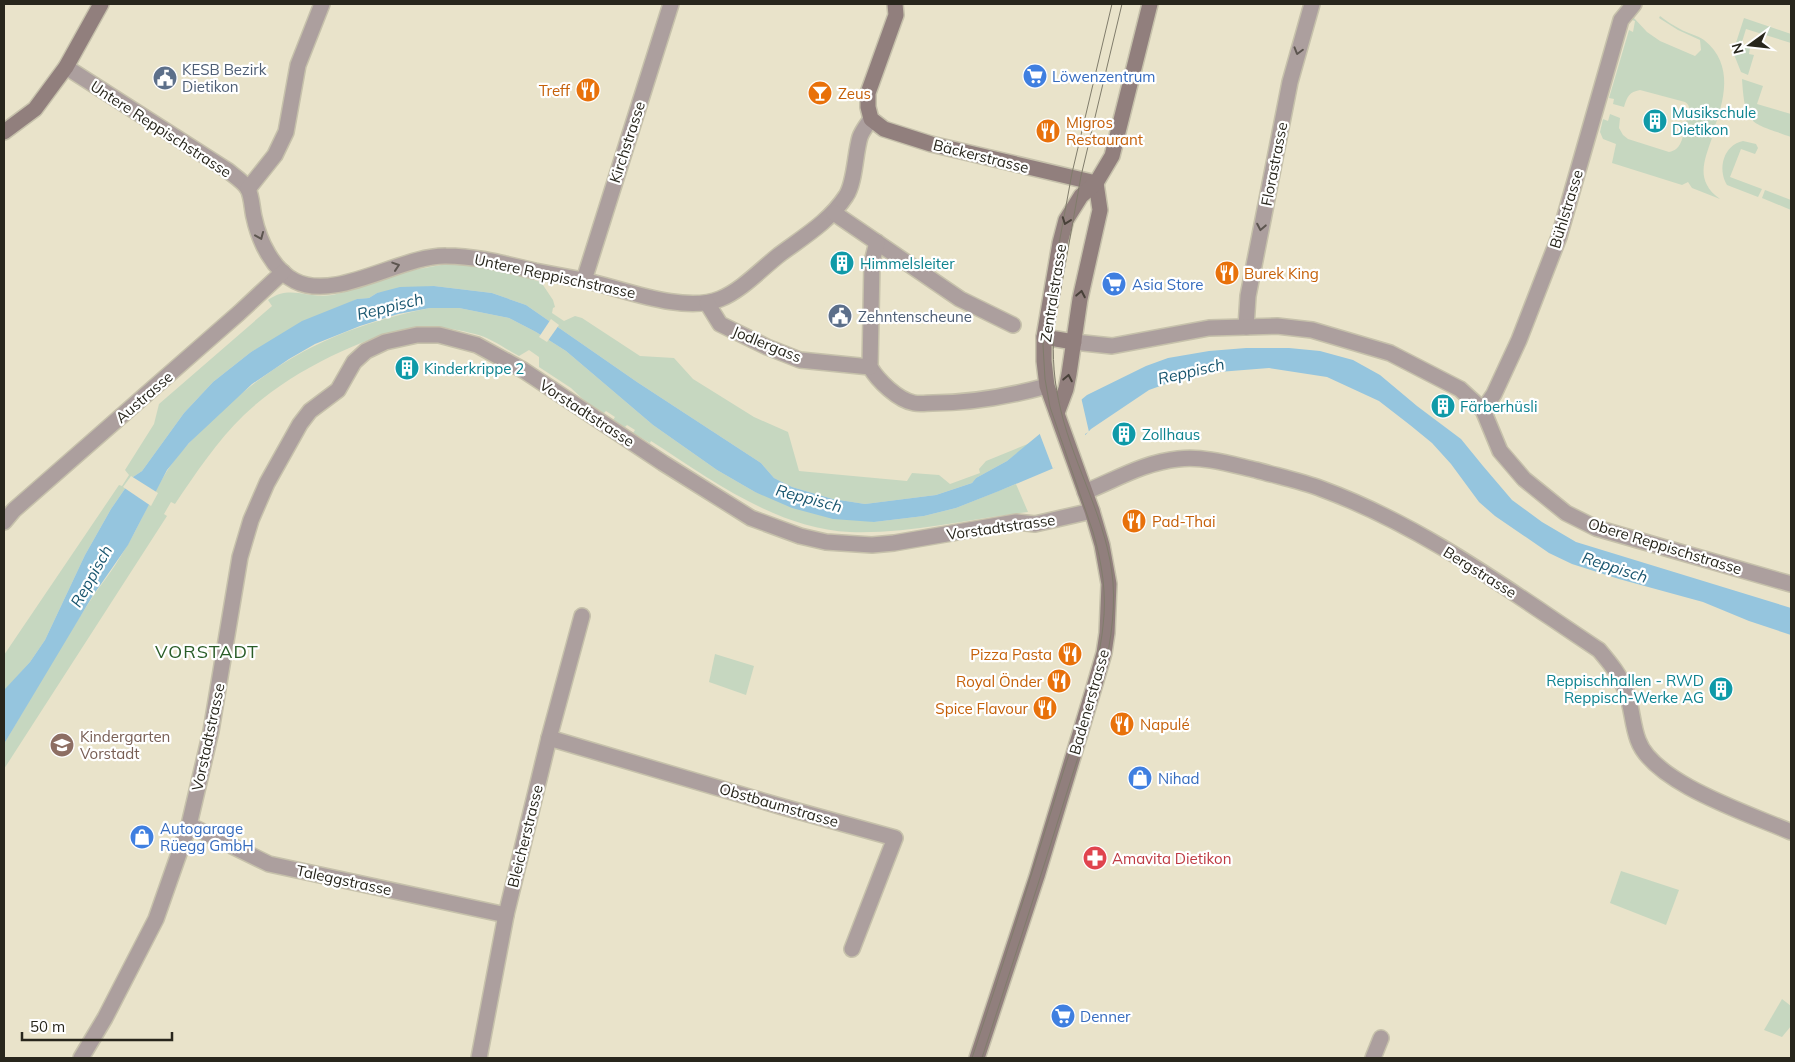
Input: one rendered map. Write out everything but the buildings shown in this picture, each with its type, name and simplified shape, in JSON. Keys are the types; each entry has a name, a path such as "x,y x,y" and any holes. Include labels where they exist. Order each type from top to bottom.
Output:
{"main road":[{"path":"4,132 35,109 66,67 102,4"},
{"path":"871,119 868,107 868,93 896,15 896,4"},
{"name":"Zentralstrasse","path":"1057,413 1040,388 1044,360 1044,337 1060,243 1066,220 1081,196 1096,183 1112,156 1150,4"},
{"name":"Bäckerstrasse","path":"871,119 884,129 931,144 1096,183"},
{"name":"Zentralstrasse","path":"1074,342 1080,299 1100,210 1096,183"},
{"path":"1044,337 1074,342 1066,388 1057,413"},
{"name":"Badenerstrasse","path":"977,1058 1037,876 1104,653 1109,614 1109,584 1102,546 1092,511 1057,413"}],"street":[{"path":"248,189 275,155 286,132 298,65 322,4"},
{"name":"Kirchstrasse","path":"584,280 671,4"},
{"name":"Florastrasse","path":"1246,327 1248,296 1290,82 1312,4"},
{"name":"Bühlstrasse","path":"1484,410 1494,394 1519,340 1559,237 1622,20 1634,4"},
{"name":"Untere Reppischstrasse","path":"66,67 227,170 248,189 257,230 268,253 283,272 296,282 309,285 342,284 411,262 444,256 481,258 584,280 667,301 684,304 707,303 735,291 834,213 848,194 860,135 871,119"},
{"path":"834,213 960,299 1013,325"},
{"path":"877,242 872,262 870,367 877,379 889,389 913,402 957,403 1040,388"},
{"name":"Austrasse","path":"4,522 14,510 250,304 283,272"},
{"name":"Jodlergass","path":"707,303 720,324 766,347 800,360 870,367"},
{"name":"Obere Reppischstrasse","path":"1074,342 1112,346 1194,330 1277,326 1312,330 1390,353 1460,389 1484,410 1500,450 1524,479 1566,513 1596,528 1791,584"},
{"name":"Vorstadtstrasse","path":"81,1058 105,1018 156,919 189,825 211,731 240,557 266,483 300,424 310,412 338,390 354,362 366,351 385,342 406,336 433,334 477,345 523,370 663,463 751,518 800,536 826,542 852,545 894,543 1016,522 1035,524 1092,511"},
{"name":"Bergstrasse","path":"1085,492 1159,462 1195,458 1216,460 1320,488 1365,507 1471,563 1599,650 1614,667 1627,692 1638,741 1650,760 1676,780 1791,832"},
{"name":"Bleicherstrasse","path":"479,1058 506,915 549,738 582,616"},
{"name":"Obstbaumstrasse","path":"549,738 894,838 852,949"},
{"name":"Taleggstrasse","path":"189,825 269,864 506,915"},
{"path":"1373,1058 1381,1038"}],"green space":[{"path":"1660,16 1680,29 1704,40 1714,50 1720,61 1723,72 1723,96 1713,132 1686,123 1689,115 1689,106 1685,102 1640,90 1629,95 1624,107 1613,104 1614,99 1609,98 1629,30 1633,32 1635,21 1632,20 1633,17 1647,32 1660,41 1695,56 1701,50 1700,40 1678,30 1659,18"},
{"path":"1744,18 1791,34 1791,43 1746,29 1741,45 1750,48 1749,54 1754,55 1748,75 1741,72 1733,52"},
{"path":"1742,79 1763,86 1757,104 1791,114 1791,137 1766,128 1752,120 1745,106"},
{"path":"1610,114 1620,118 1619,128 1628,139 1669,152 1679,146 1685,129 1712,138 1704,163 1704,178 1712,192 1720,199 1692,188 1688,182 1682,185 1612,163 1616,144 1603,139 1600,132 1603,119 1608,121"},
{"path":"1743,141 1756,144 1758,148 1755,154 1741,149 1730,177 1762,189 1758,197 1727,185 1724,178 1723,165 1727,152 1736,143"},
{"path":"1765,190 1791,200 1791,210 1762,198"},
{"path":"455,263 476,264 541,282 553,300 555,307 552,313 564,321 575,316 582,318 640,356 674,358 693,379 754,417 788,432 799,471 907,481 912,473 939,475 950,484 980,473 979,469 986,461 1030,443 1007,461 976,478 972,483 936,495 865,504 833,499 792,487 774,478 761,463 637,382 526,305 492,293 434,286 377,293 369,298 357,299 251,352 213,382 184,413 142,471 133,477 111,509 85,555 45,640 30,662 4,691 4,655 119,485 122,486 129,475 125,470 154,424 159,404 272,306 268,300 276,295 291,292 323,296 332,295 386,277"},
{"path":"430,308 459,308 509,318 536,332 566,351 653,425 717,470 755,492 874,522 924,516 956,508 1016,484 1028,512 895,531 872,532 823,529 796,522 745,500 651,441 650,443 633,433 635,430 613,420 615,417 606,411 604,413 588,404 571,388 539,367 539,357 529,350 519,356 492,340 445,328 422,327 394,332 347,349 301,372 261,400 234,425 207,458 175,504 171,502 164,514 167,516 4,769 4,744 69,634 115,566 167,471 187,446 234,400 259,380 310,348 366,325"},
{"path":"715,654 754,666 746,695 709,682"},
{"path":"1621,871 1679,890 1666,925 1610,903"},
{"path":"1782,999 1791,1006 1791,1026 1782,1037 1764,1030"}],"water":[{"name":"Reppisch","path":"434,286 492,293 526,305 637,382 761,463 774,478 792,487 833,499 865,504 936,495 972,483 976,478 1007,461 1087,395 1146,366 1168,358 1209,351 1246,348 1289,348 1320,351 1353,360 1380,375 1461,439 1512,500 1542,522 1576,542 1791,608 1791,635 1749,621 1703,602 1572,564 1549,553 1495,516 1479,502 1451,464 1432,443 1410,425 1379,401 1327,377 1269,368 1206,373 1174,381 1149,390 1091,429 1054,468 999,491 956,508 924,516 874,522 833,519 792,508 755,492 717,470 653,425 566,351 536,332 509,318 459,308 430,308 398,314 360,326 315,344 252,384 189,443 167,470 128,545 92,597 4,744 5,689 30,662 45,640 85,555 111,509 133,477 142,471 184,413 213,382 251,352 302,321 357,299 369,298 377,293 400,287"}],"pier":[{"path":"551,319 559,325 547,342 539,337"},
{"path":"1081,397 1089,432 1085,434 1086,438 1064,461 1053,469 1039,432"},
{"path":"131,476 158,493 151,506 123,487"}],"tram line":[{"path":"972,1058 1086,702 1097,664 1103,626 1104,590 1099,555 1093,532 1050,407 1045,379 1043,345 1048,304 1072,173 1112,4"},
{"path":"982,1058 1100,687 1111,634 1113,582 1110,560 1105,538 1074,454 1061,411 1055,380 1053,339 1081,176 1122,4"}],"place":[{"name":"Löwenzentrum","path":"1035,76"},
{"name":"KESB Bezirk Dietikon","path":"165,78"},
{"name":"Treff","path":"588,90"},
{"name":"Zeus","path":"820,93"},
{"name":"Musikschule Dietikon","path":"1655,121"},
{"name":"Migros Restaurant","path":"1048,131"},
{"name":"Himmelsleiter","path":"842,263"},
{"name":"Burek King","path":"1227,273"},
{"name":"Asia Store","path":"1114,284"},
{"name":"Zehntenscheune","path":"840,316"},
{"name":"Kinderkrippe 2","path":"407,368"},
{"name":"Färberhüsli","path":"1443,406"},
{"name":"Zollhaus","path":"1124,434"},
{"name":"Pad-Thai","path":"1134,521"},
{"name":"Pizza Pasta","path":"1070,654"},
{"name":"Royal Önder","path":"1059,681"},
{"name":"Reppischhallen - RWD Reppisch-Werke AG","path":"1721,689"},
{"name":"Spice Flavour","path":"1045,708"},
{"name":"Napulé","path":"1122,724"},
{"name":"Kindergarten Vorstadt","path":"62,745"},
{"name":"Nihad","path":"1140,778"},
{"name":"Autogarage Rüegg GmbH","path":"142,837"},
{"name":"Amavita Dietikon","path":"1095,858"},
{"name":"Denner","path":"1063,1016"}],"district":[{"name":"VORSTADT","path":"207,651"}]}
